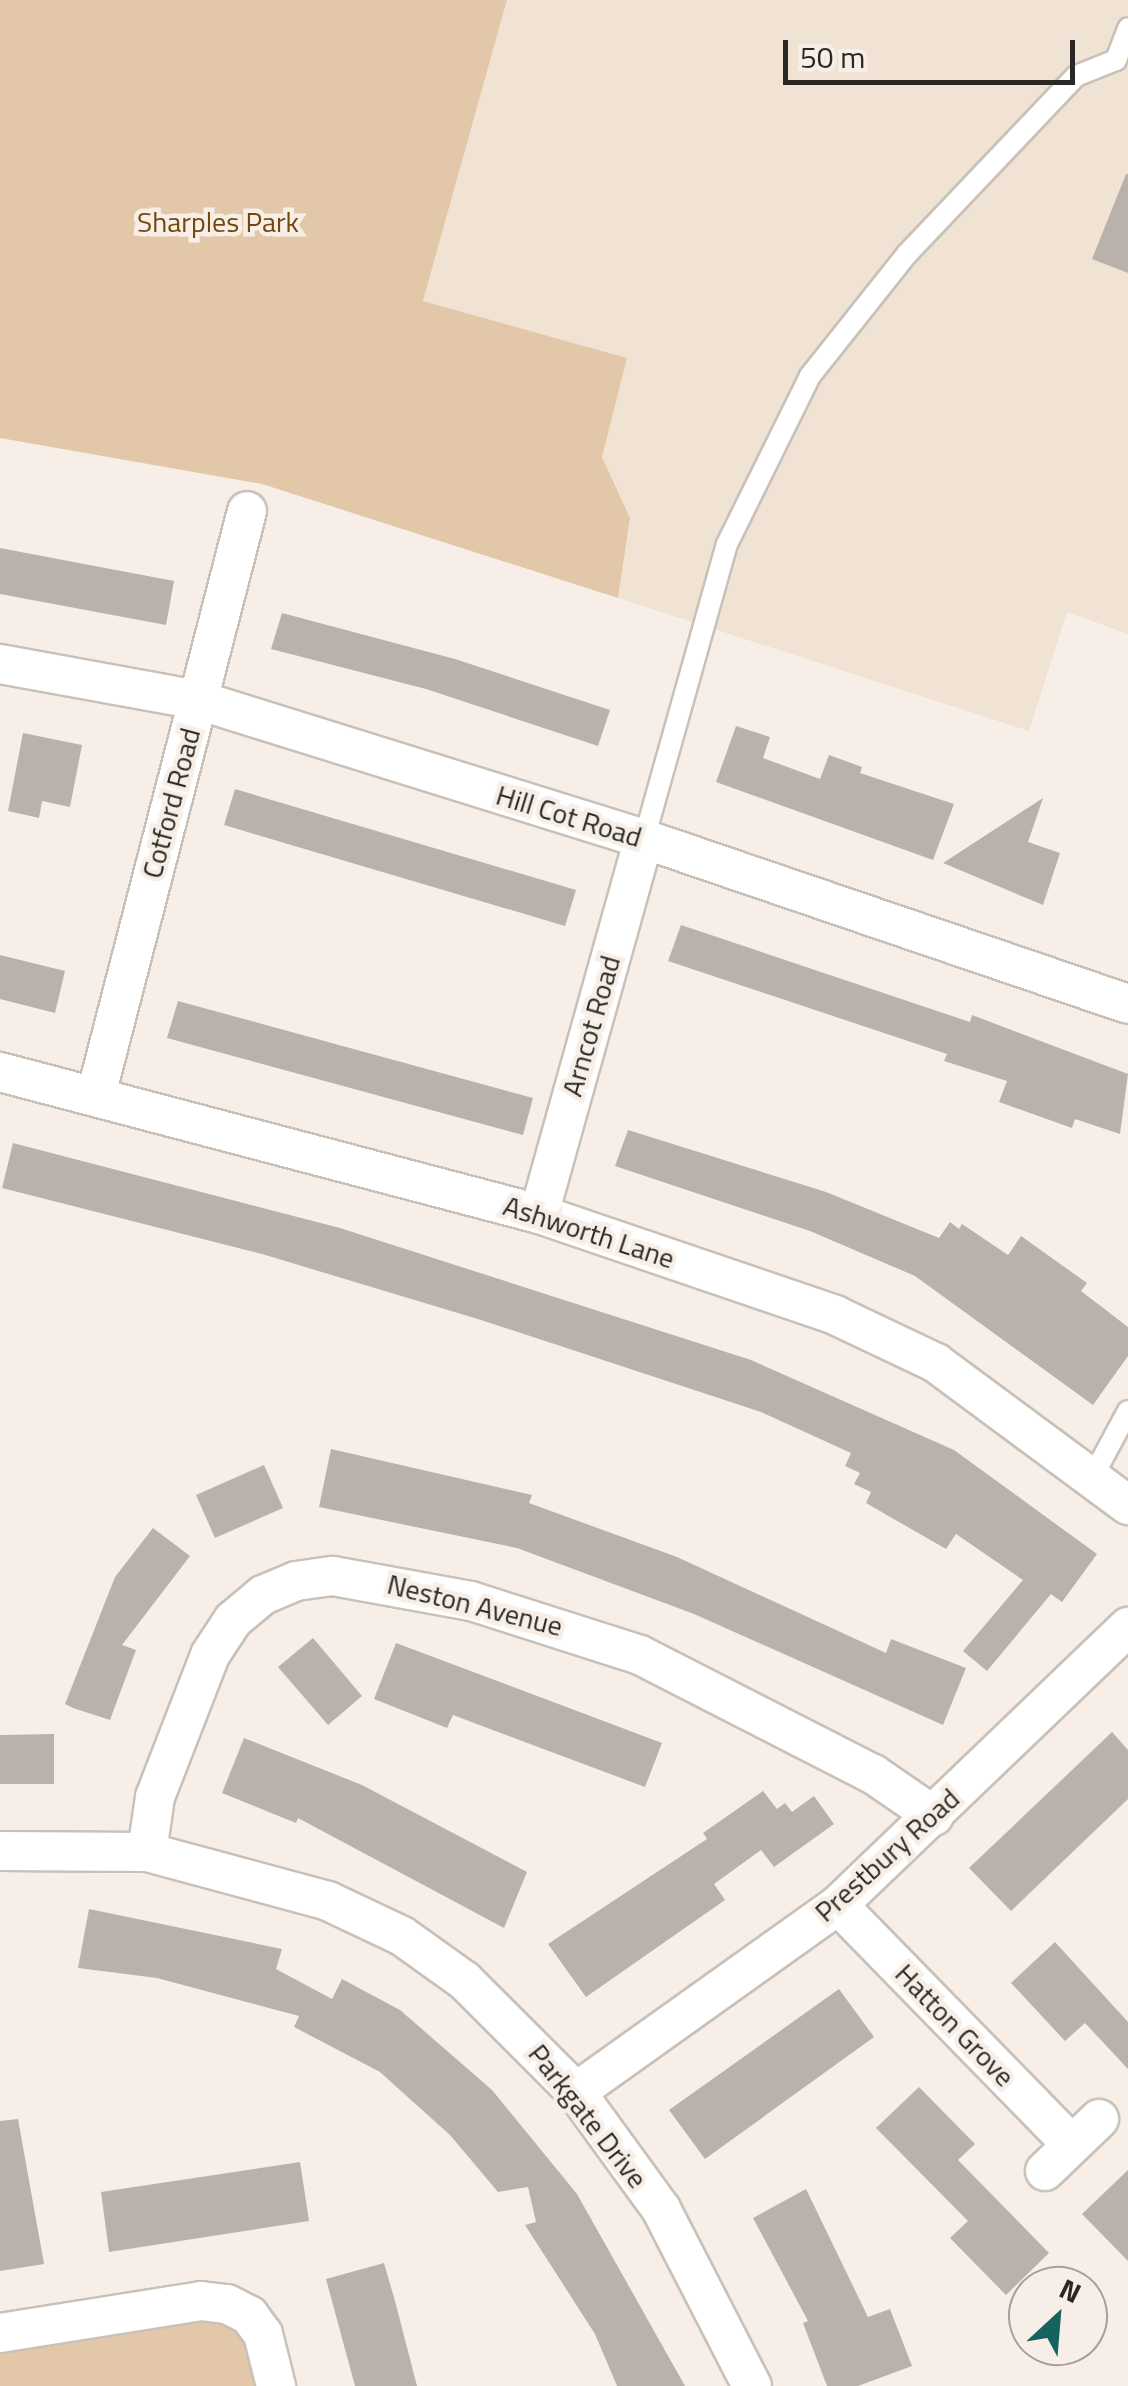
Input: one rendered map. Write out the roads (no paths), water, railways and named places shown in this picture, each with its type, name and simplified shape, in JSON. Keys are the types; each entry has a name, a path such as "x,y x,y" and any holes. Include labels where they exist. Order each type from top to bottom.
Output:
{"street":[{"name":"Cotford Road","path":"96,1095 247,510"},
{"name":"Hill Cot Road","path":"0,664 198,700 644,838 1128,1004"},
{"name":"Arncot Road","path":"538,1214 644,838"},
{"name":"Ashworth Lane","path":"0,1072 538,1214 835,1314 936,1363 1128,1505"},
{"name":"Neston Avenue","path":"146,1852 155,1797 210,1656 233,1620 296,1581 332,1576 472,1600 640,1655 873,1774 934,1816"},
{"name":"Prestbury Road","path":"576,2092 838,1905 1128,1627"},
{"name":"Parkgate Drive","path":"0,1852 146,1852 296,1890 402,1936 465,1982 576,2092 661,2209 752,2386"},
{"name":"Hatton Grove","path":"838,1905 1072,2145"},
{"path":"0,2333 201,2301 227,2304 249,2315 263,2334 276,2386"}],"lane":[{"path":"644,838 727,544 810,376 906,254 1076,76 1122,64 1128,28"},
{"path":"1092,1478 1128,1411"}],"park label":[{"name":"Sharples Park","path":"218,222"}]}
